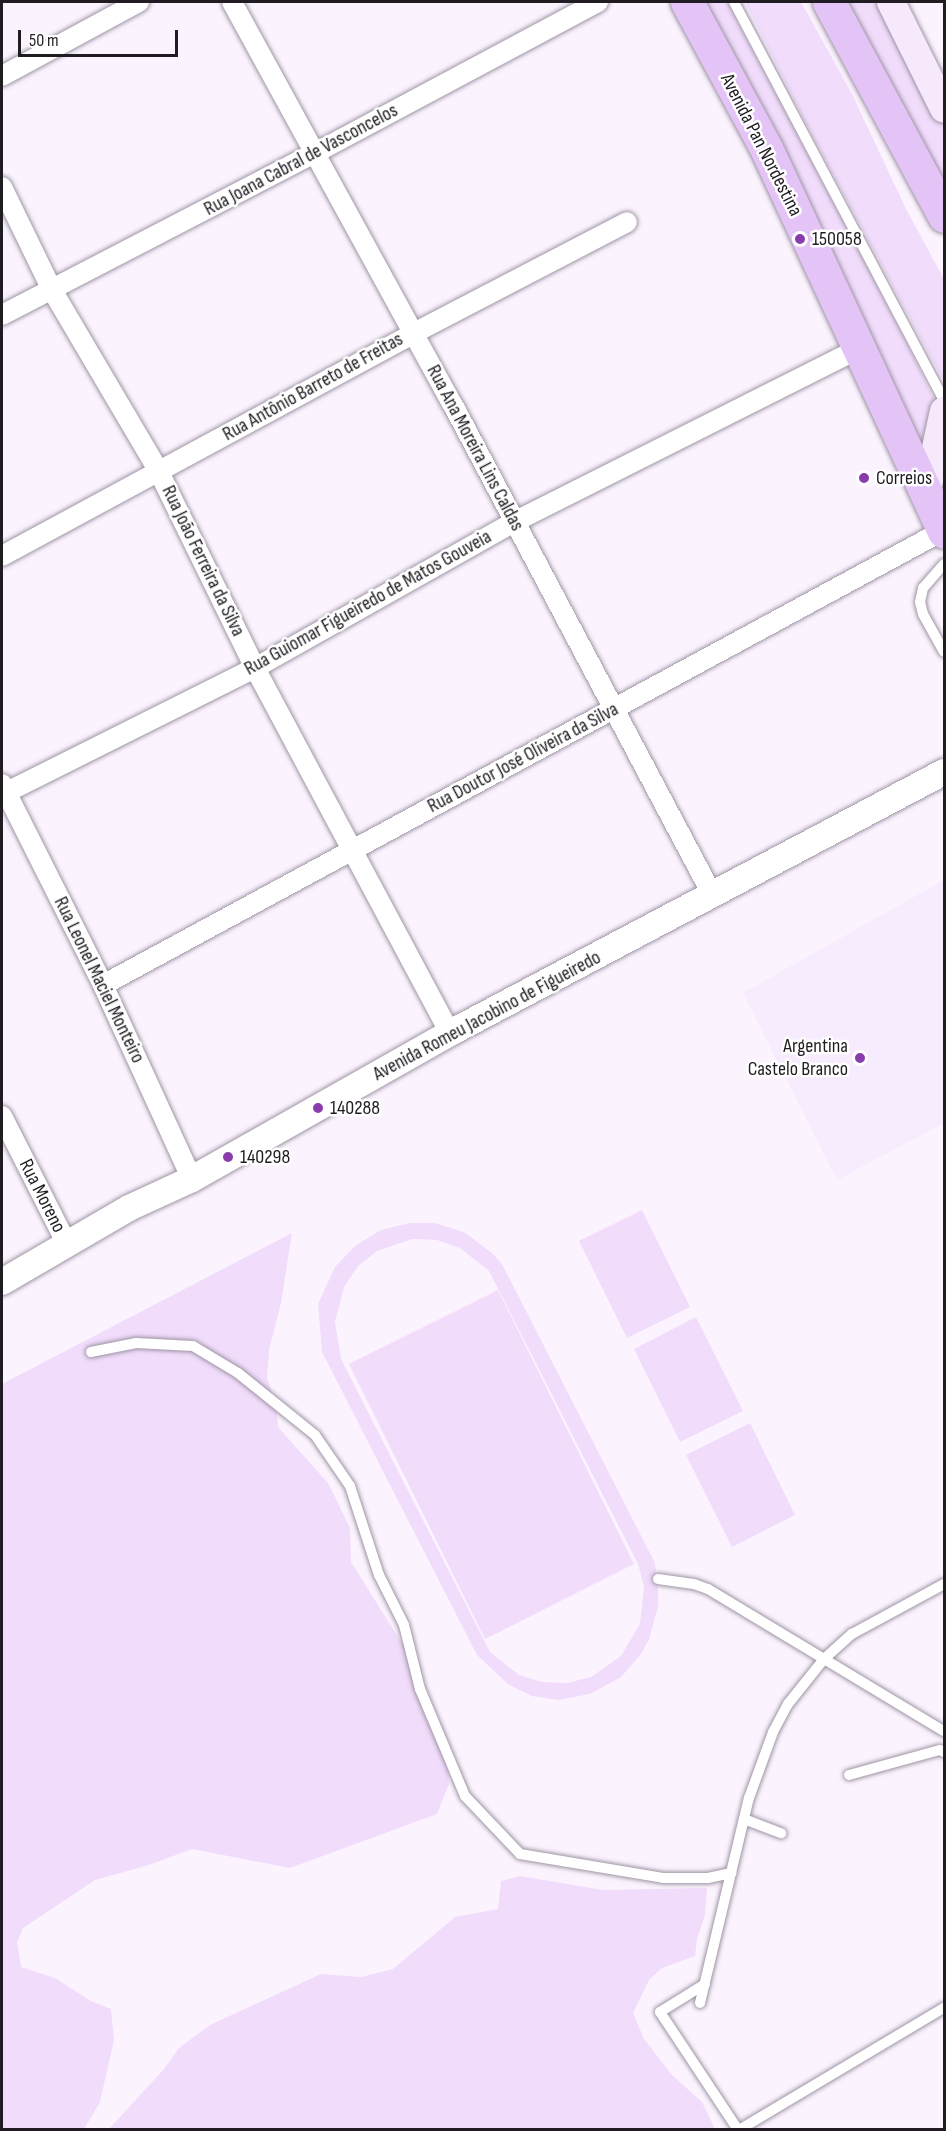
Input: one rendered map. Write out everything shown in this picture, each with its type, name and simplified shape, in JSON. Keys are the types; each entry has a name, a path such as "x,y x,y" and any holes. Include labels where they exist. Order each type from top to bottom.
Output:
{"highway":[{"name":"Avenida Pan Nordestina","path":"687,2 766,148 944,531"},
{"path":"829,2 945,216"}],"main road":[{"path":"891,2 938,85 945,109"},
{"path":"926,494 945,411"}],"street":[{"path":"2,76 139,2"},
{"name":"Rua Ana Moreira Lins Caldas","path":"232,2 414,333 713,896"},
{"name":"Rua Joana Cabral de Vasconcelos","path":"2,315 315,153 598,2"},
{"name":"Rua João Ferreira da Silva","path":"2,187 52,290 159,472 255,668 450,1033"},
{"name":"Rua Antônio Barreto de Freitas","path":"2,556 414,333 627,222"},
{"name":"Rua Guiomar Figueiredo de Matos Gouveia","path":"4,788 255,668 514,522 858,349"},
{"name":"Rua Doutor José Oliveira da Silva","path":"103,985 944,531"},
{"name":"Avenida Romeu Jacobino de Figueiredo","path":"2,1282 129,1208 192,1179 450,1033 945,772"},
{"name":"Rua Leonel Maciel Monteiro","path":"4,788 103,985 192,1179"},
{"name":"Rua Moreno","path":"2,1116 67,1244"}],"lane":[{"path":"734,2 945,400"},
{"path":"945,564 923,588 920,602 923,614 945,651"},
{"path":"91,1352 136,1343 193,1346 238,1372 315,1435 350,1486 379,1575 404,1625 420,1689 465,1796 520,1854 663,1878 708,1878 731,1873"},
{"path":"658,1579 694,1584 708,1589 943,1731"},
{"path":"700,2003 744,1819 773,1732 788,1704 824,1659 852,1634 875,1619 945,1584"},
{"path":"849,1775 940,1750 945,1752"},
{"path":"744,1819 781,1833"},
{"path":"705,1984 660,2012 739,2130 945,2008"}],"shaded area":[{"path":"697,2 727,2 904,337 944,420 944,505"},
{"path":"745,2 801,2 852,94 906,209 944,279 944,382 807,125"},
{"path":"832,2 885,2 944,118 944,204"},
{"name":"Argentina Castelo Branco","path":"944,880 944,1123 837,1180 743,993"},
{"path":"642,1210 690,1307 627,1338 579,1241"},
{"path":"410,1223 435,1223 464,1232 492,1253 502,1264 654,1561 658,1579 658,1607 649,1639 641,1654 621,1677 590,1694 558,1700 532,1696 509,1685 477,1655 322,1352 318,1304 335,1267 355,1246 381,1230","holes":["412,1239 437,1240 460,1248 489,1271 638,1564 644,1587 640,1624 621,1656 591,1677 567,1683 542,1682 519,1675 490,1652 341,1359 335,1322 344,1287 358,1266 377,1251"]},
{"path":"292,1233 281,1303 269,1350 267,1378 276,1404 278,1427 328,1483 350,1528 351,1562 413,1661 445,1735 449,1784 437,1814 290,1868 192,1849 149,1865 95,1880 23,1928 17,1942 21,1967 55,1978 91,2001 111,2009 114,2040 100,2102 84,2129 2,2130 2,1384"},
{"path":"498,1290 634,1564 485,1639 349,1364"},
{"path":"696,1317 743,1411 680,1442 634,1349"},
{"path":"750,1423 795,1515 732,1547 686,1455"},
{"path":"520,1876 603,1890 707,1888 705,1915 697,1939 695,1956 662,1968 649,1980 633,2013 644,2039 672,2075 702,2102 715,2129 109,2129 164,2069 179,2048 210,2025 321,1974 361,1977 393,1969 455,1917 498,1909 501,1881"}],"place":[{"name":"150058","path":"800,239"},
{"name":"Correios","path":"864,478"},
{"name":"Argentina Castelo Branco","path":"860,1058"},
{"name":"140288","path":"318,1108"},
{"name":"140298","path":"228,1157"}]}
